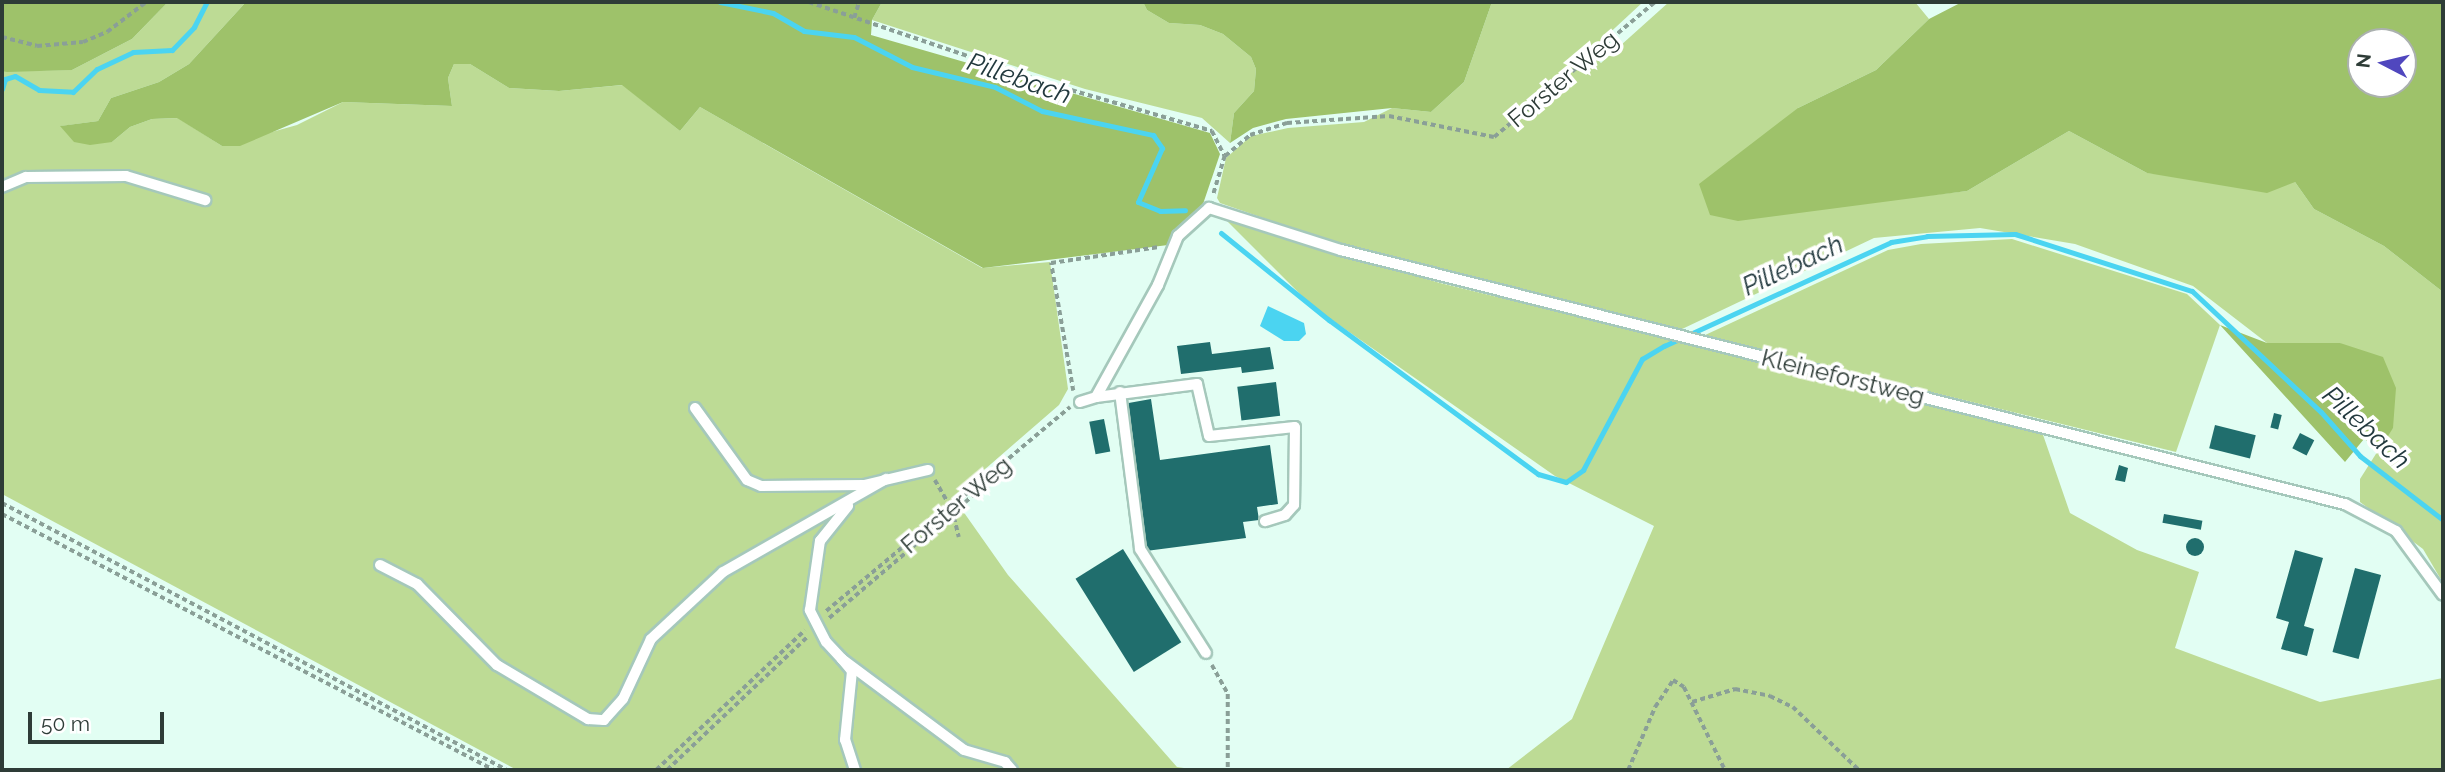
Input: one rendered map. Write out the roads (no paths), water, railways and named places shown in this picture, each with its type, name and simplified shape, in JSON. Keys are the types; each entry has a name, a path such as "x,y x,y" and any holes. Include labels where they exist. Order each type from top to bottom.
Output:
{"lane":[{"path":"2,187 26,177 126,176 205,200"},
{"name":"Kleineforstweg","path":"1096,397 1158,285 1173,246 1209,208 1341,250 2345,504 2396,531 2443,595"},
{"path":"1078,403 1120,392 1197,384 1209,436 1295,427 1294,505 1285,515 1265,521"},
{"path":"1120,392 1140,548 1206,653"},
{"path":"695,408 747,480 761,486 864,485 928,470"},
{"path":"380,565 417,584 505,671 588,719 604,720 623,699 651,639 723,572 849,503 886,479"},
{"path":"849,503 820,541 814,560 810,610 816,624 852,671 845,740 855,770"},
{"path":"842,659 964,750 1005,762 1012,770"}],"water":[{"path":"1268,306 1304,323 1306,334 1299,341 1284,341 1260,326"}],"waterway":[{"name":"Pillebach","path":"2,89 5,79 15,76 39,90 73,92 97,69 133,52 172,50 194,27 207,2"},
{"name":"Pillebach","path":"720,2 773,13 804,31 854,37 912,67 995,87 1042,111 1153,135 1162,148 1138,202 1160,211 1185,210"},
{"name":"Pillebach","path":"1221,233 1329,320 1538,474 1566,482 1583,470 1642,359 1664,346 1891,242 1927,236 2015,234 2192,291 2321,412 2360,456 2443,520"}]}
